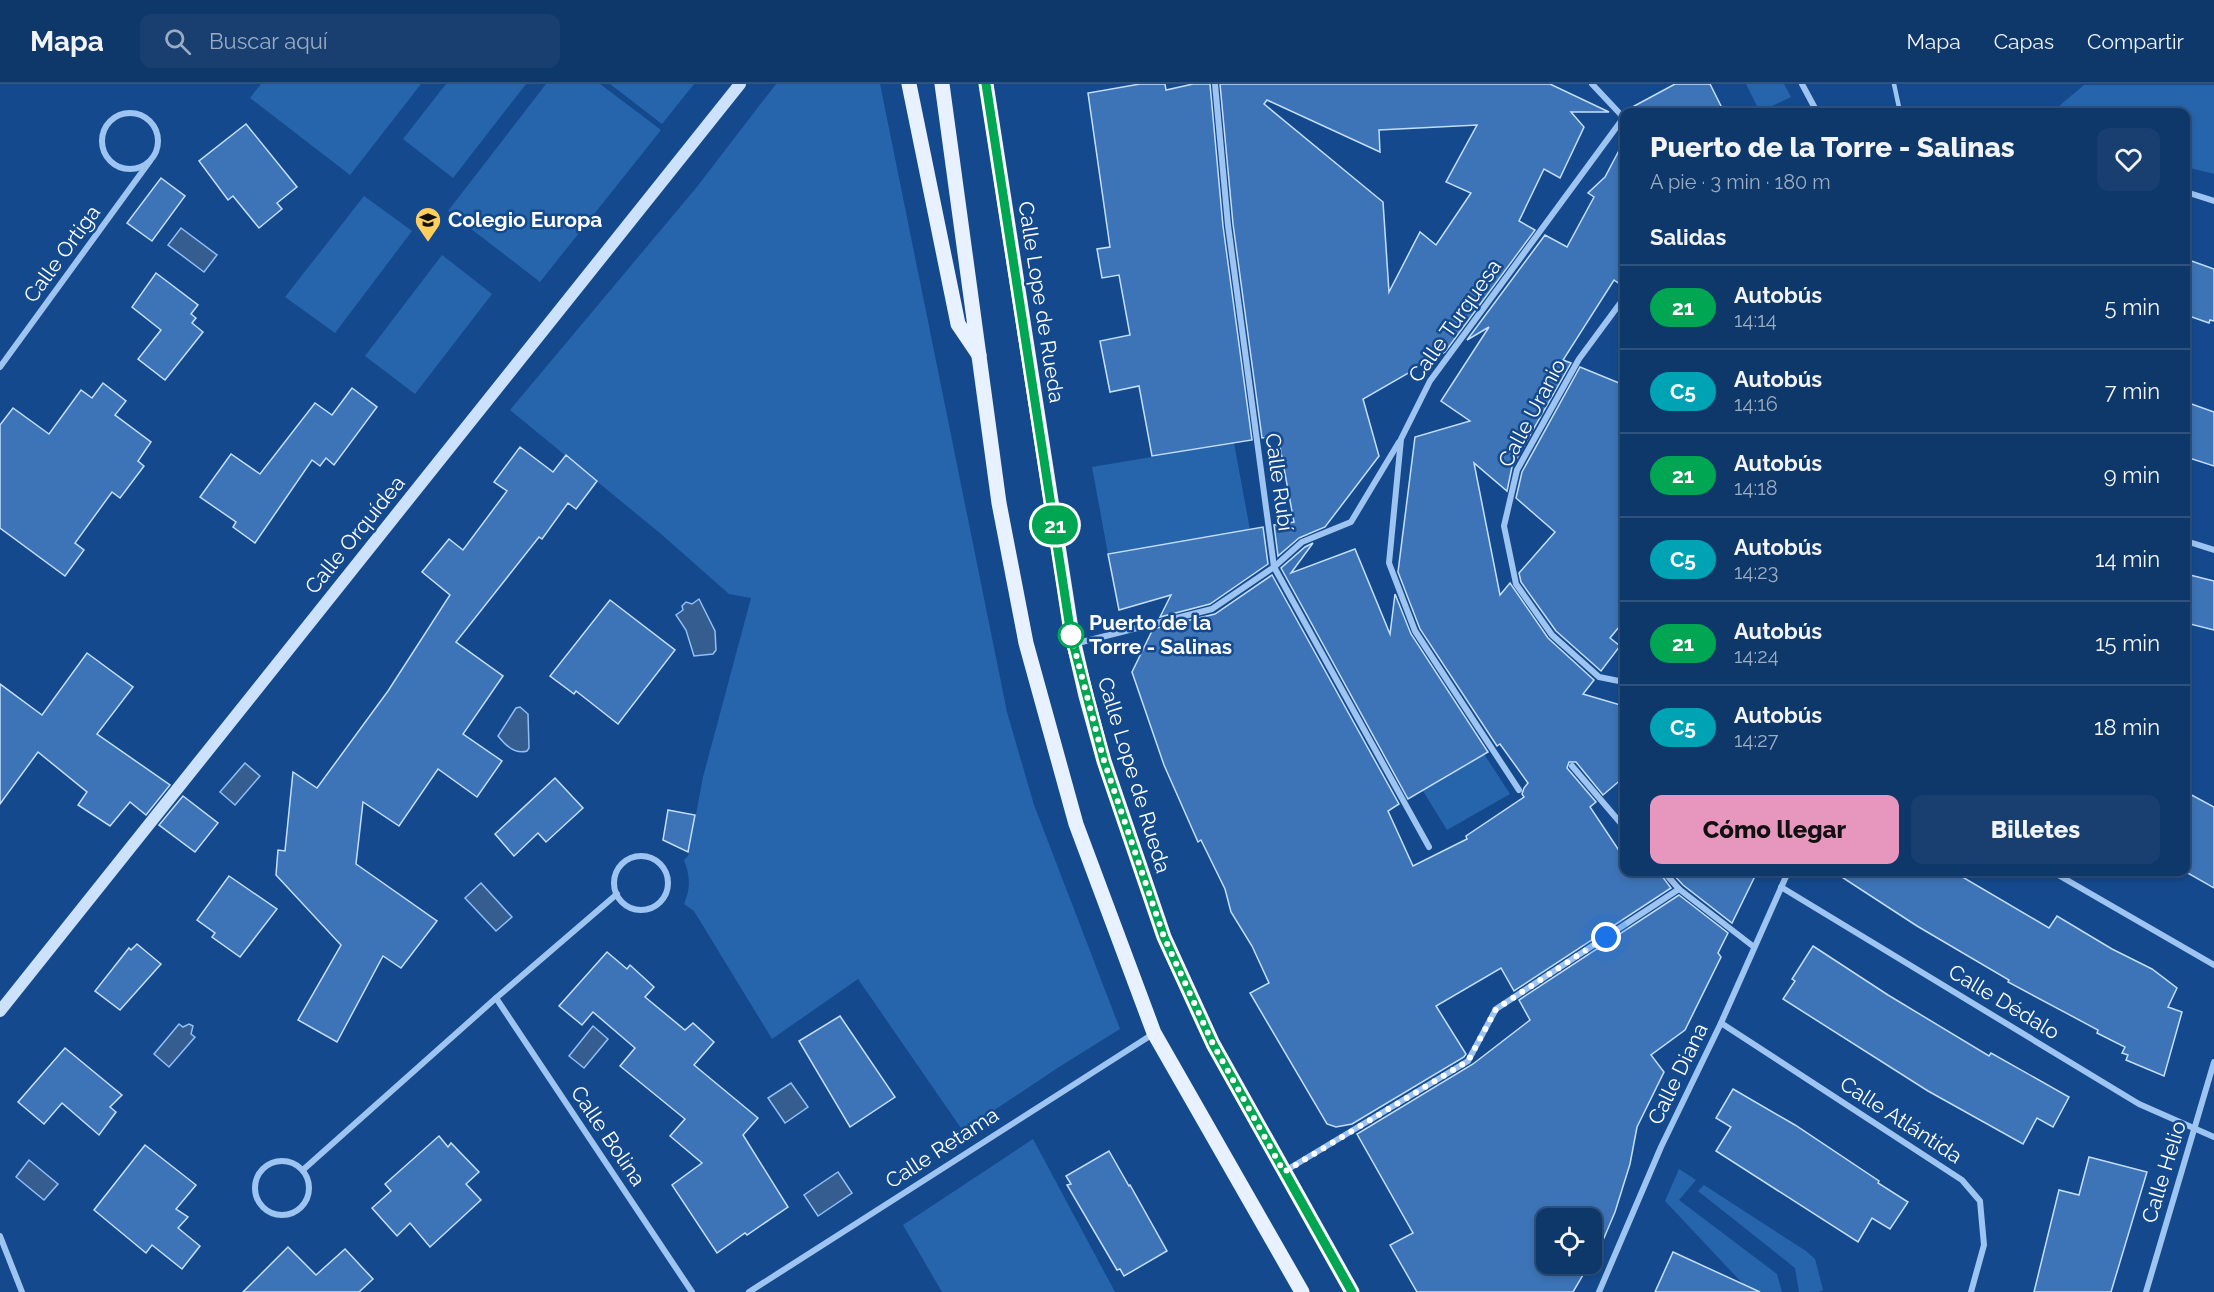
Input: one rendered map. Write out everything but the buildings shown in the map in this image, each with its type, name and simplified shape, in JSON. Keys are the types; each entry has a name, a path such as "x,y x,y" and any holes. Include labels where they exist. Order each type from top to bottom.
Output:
{"main road":[{"path":"909,84 958,324 980,357"},
{"path":"942,84 999,503 1026,643 1076,824 1154,1033 1302,1292"},
{"name":"Calle Lope de Rueda","path":"986,84 1074,644 1104,761 1164,937 1213,1044 1352,1292"}],"street":[{"name":"Calle Orquídea","path":"0,1011 740,84"},
{"name":"Calle Rubí","path":"1215,84 1228,225 1274,567 1429,848"},
{"path":"1592,84 1620,114"},
{"path":"1802,84 1815,108"},
{"name":"Calle Ortiga","path":"0,367 150,161 156,152 158,140 155,128 146,118 134,113 121,114 110,121 103,132 101,145 106,157 115,165 127,169 140,168 150,161"},
{"name":"Calle Turquesa","path":"1519,790 1415,632 1389,563 1401,439 1430,381 1620,123"},
{"path":"2190,193 2214,201"},
{"name":"Calle Uranio","path":"1620,303 1579,359 1517,470 1504,526 1516,584 1552,635 1599,677 1620,681"},
{"path":"1074,644 1212,609 1274,567 1302,542 1351,522 1401,439"},
{"path":"2190,542 2214,550"},
{"path":"1572,766 1620,822"},
{"path":"642,856 653,859 662,866 668,876 665,897 648,910 634,909 622,903 616,894 614,878 620,866 631,858 642,856"},
{"path":"1668,876 1679,889 1754,947"},
{"name":"Calle Diana","path":"1599,1292 1661,1147 1721,1023 1786,876"},
{"path":"2060,876 2214,964"},
{"name":"Calle Dédalo","path":"1781,887 2139,1104 2214,1137"},
{"path":"1284,1172 1468,1061 1496,1009 1679,889"},
{"path":"304,1169 616,894"},
{"name":"Calle Bolina","path":"496,998 692,1292"},
{"name":"Calle Atlántida","path":"1721,1023 1962,1180 1980,1201 1984,1245 1971,1292"},
{"name":"Calle Retama","path":"749,1292 1154,1033"},
{"name":"Calle Helio","path":"2145,1292 2214,1062"},
{"path":"279,1160 293,1162 304,1169 309,1180 309,1190 307,1199 301,1208 291,1214 278,1215 267,1210 258,1201 255,1188 258,1175 267,1165 279,1160"},
{"path":"0,1236 22,1292"}],"lane":[{"path":"1894,84 1899,108"}],"shaded area":[{"path":"261,84 421,84 350,175 250,98"},
{"path":"446,84 526,84 453,178 403,139"},
{"path":"546,84 600,84 661,130 540,282 448,211"},
{"path":"610,84 694,84 662,124"},
{"path":"776,84 880,84 1007,712 1034,805 1120,1029 963,1131 858,979 772,1039 694,911 684,904 689,882 684,860 688,856 703,777 751,598 729,594 661,534 510,410 696,188"},
{"path":"1746,84 1784,84 1791,97 1768,108 1758,108"},
{"path":"2084,85 2214,85 2214,174 2190,168 2190,108 2044,108 2059,106"},
{"path":"364,196 412,231 335,333 285,297"},
{"path":"181,228 217,255 204,272 168,245"},
{"path":"442,255 492,294 415,394 365,356"},
{"path":"1234,443 1250,530 1108,554 1092,467"},
{"path":"699,599 715,631 716,650 713,654 694,656 686,630 676,615 683,610 682,606 686,602 692,604"},
{"path":"520,707 528,714 529,748 523,752 511,748 498,736 516,708"},
{"path":"1484,754 1510,794 1447,830 1423,791"},
{"path":"245,763 260,776 235,805 220,792"},
{"path":"481,883 512,917 496,931 465,898"},
{"path":"179,1024 183,1027 189,1024 193,1026 191,1034 195,1037 169,1067 154,1054"},
{"path":"593,1026 608,1039 584,1068 569,1056"},
{"path":"791,1083 808,1107 785,1123 768,1098"},
{"path":"1033,1139 1115,1292 942,1292 903,1225"},
{"path":"29,1160 58,1184 44,1200 16,1177"},
{"path":"1679,1169 1696,1180 1679,1200 1777,1274 1782,1292 1741,1292 1744,1285 1665,1201"},
{"path":"838,1172 852,1193 818,1216 804,1195"},
{"path":"1704,1185 1806,1251 1815,1259 1823,1290 1799,1292 1795,1268 1698,1191"}],"bus line":[{"name":"21","path":"986,84 1071,635 1104,761 1164,937 1213,1044 1352,1292"}],"place":[{"name":"Colegio Europa","path":"428,243"},
{"name":"Puerto de la Torre - Salinas","path":"1071,635"}],"route":[{"path":"1071,635 1104,761 1164,937 1213,1044 1284,1172 1468,1061 1496,1009 1606,937"}]}
